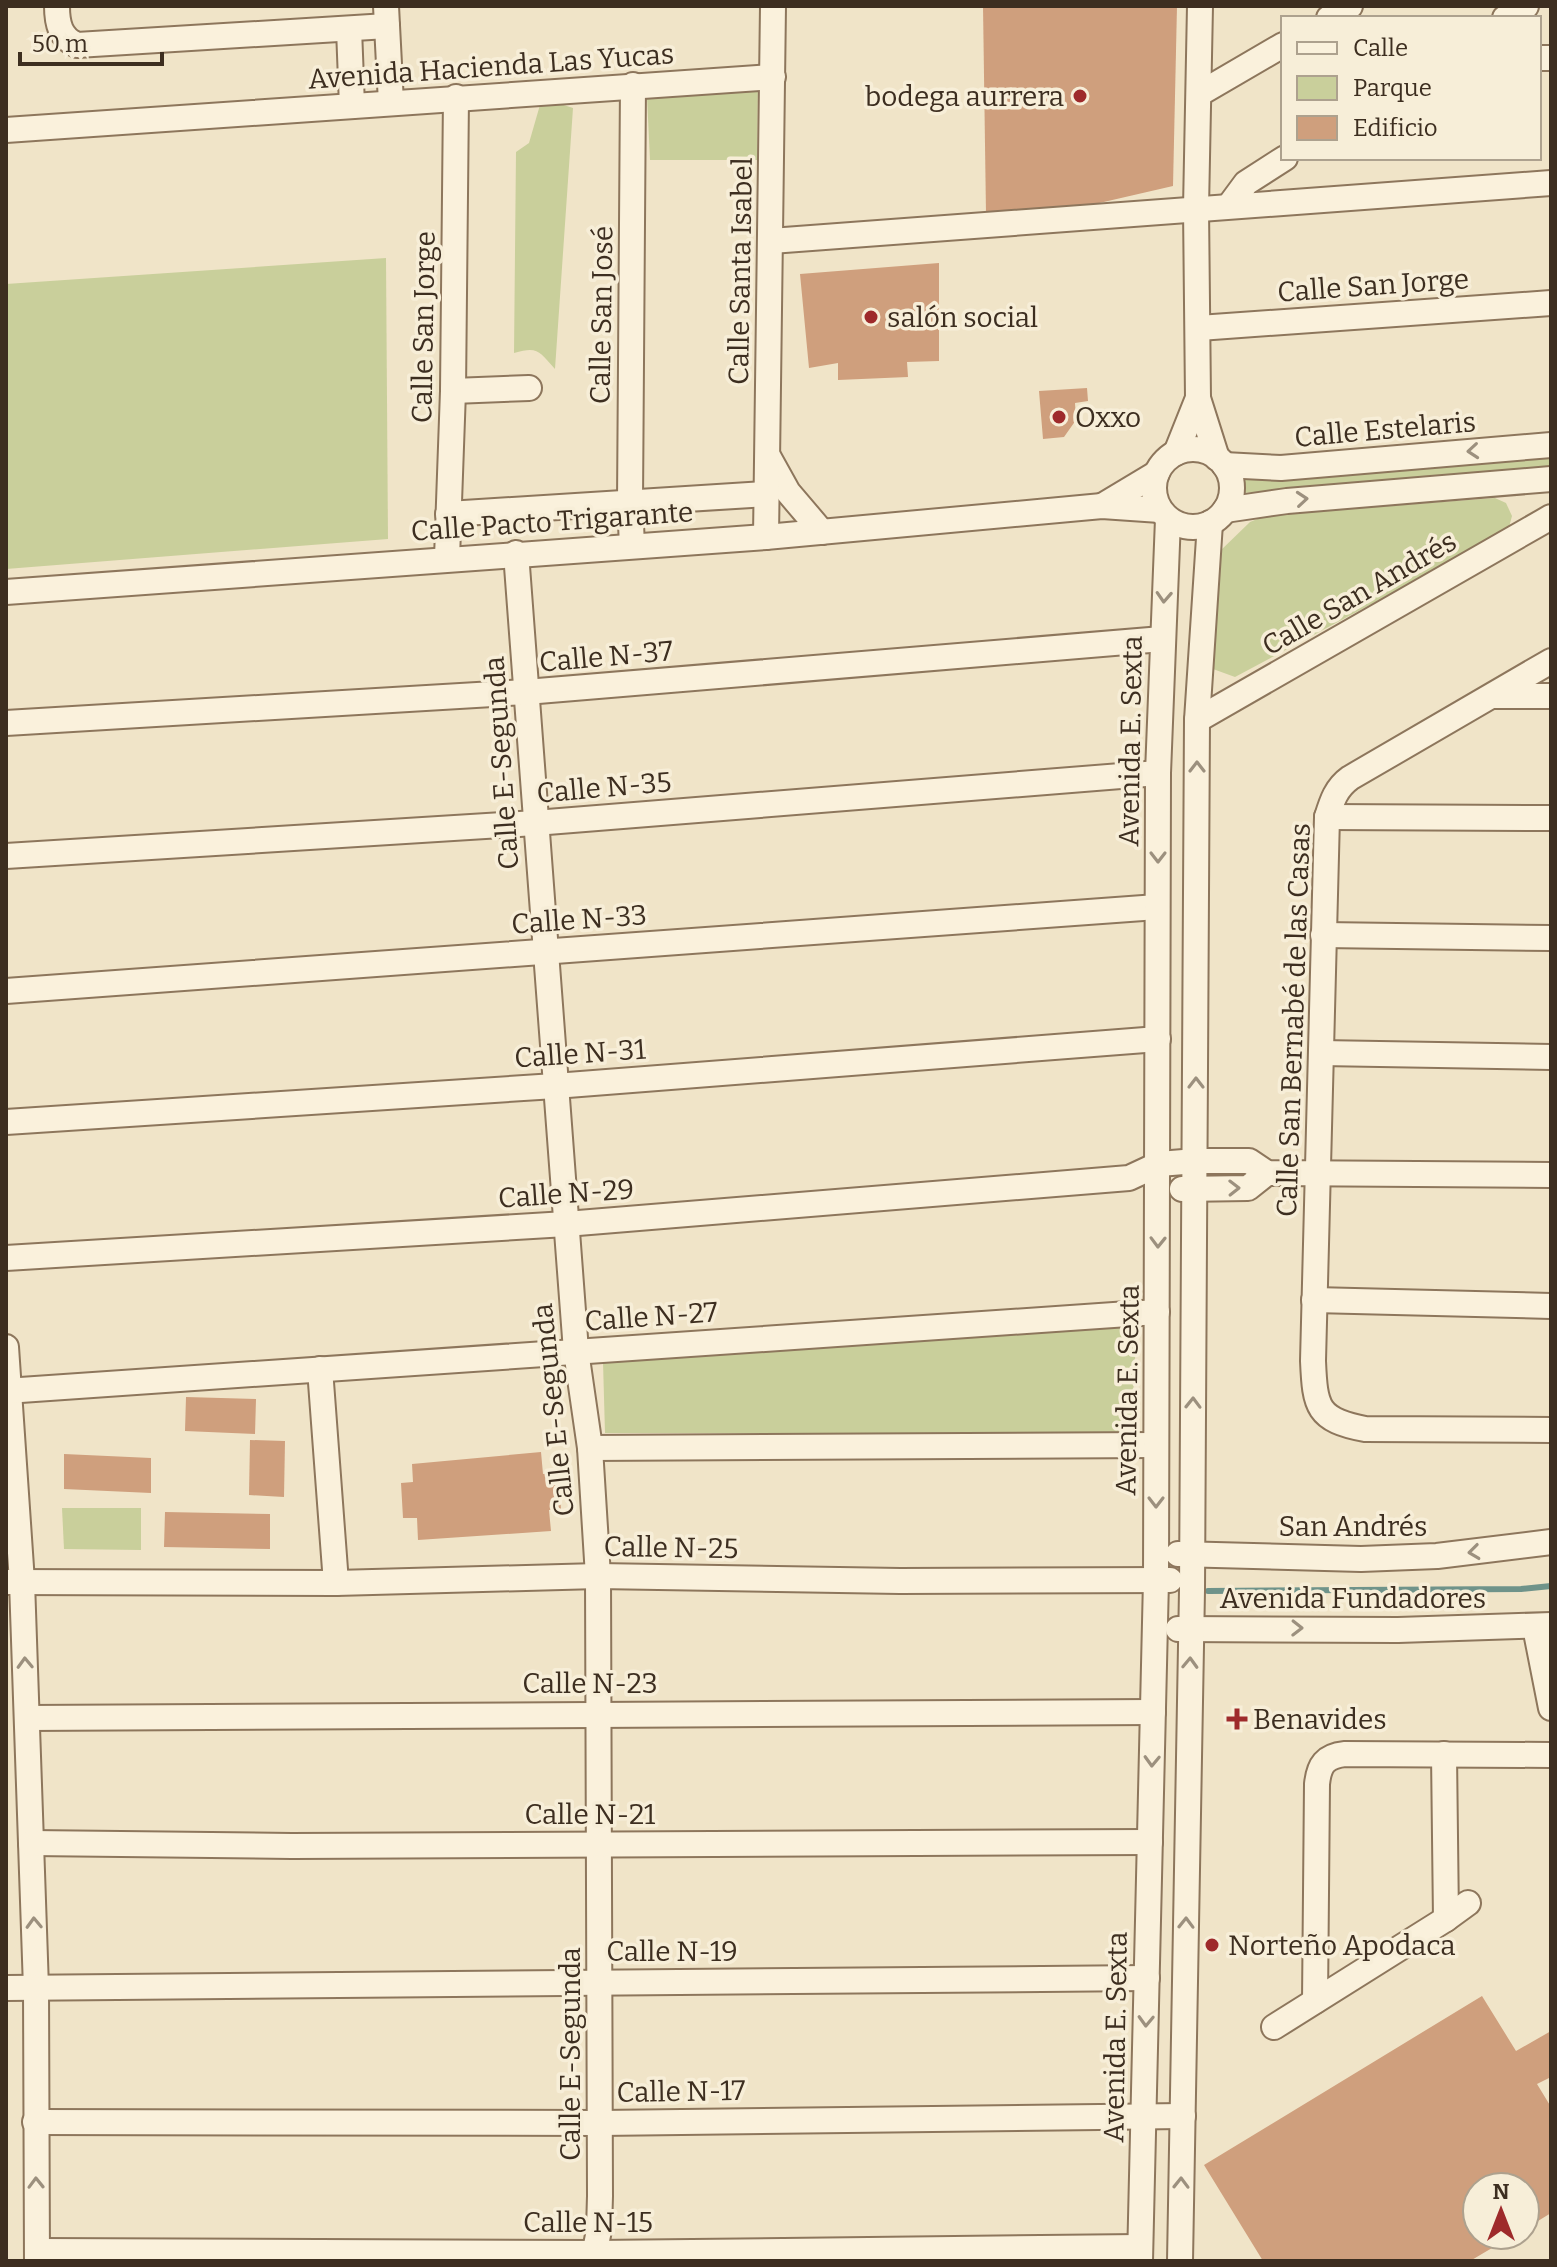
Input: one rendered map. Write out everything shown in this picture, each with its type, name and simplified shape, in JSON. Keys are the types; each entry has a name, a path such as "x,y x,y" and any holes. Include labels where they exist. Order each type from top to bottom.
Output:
{"street":[{"path":"57,6 60,31 66,41 77,45 349,29 386,16 391,103"},
{"name":"Calle Santa Isabel","path":"766,537 773,6"},
{"path":"1180,2261 1192,1580 1197,720 1218,516 1231,496 1231,481 1220,461 1198,398 1196,208 1200,6"},
{"path":"1332,16 1350,6"},
{"path":"1508,16 1526,6"},
{"path":"349,29 352,106"},
{"path":"1199,94 1281,46"},
{"name":"Avenida Hacienda Las Yucas","path":"6,130 773,77"},
{"name":"Calle San José","path":"632,546 633,85"},
{"name":"Calle San Jorge","path":"447,558 453,391 456,97"},
{"path":"1229,206 1246,183 1282,160"},
{"path":"771,241 1551,183"},
{"name":"Calle San Jorge","path":"1199,328 1551,303"},
{"path":"453,391 529,388"},
{"path":"1198,398 1176,453 1162,465 1154,486 1164,514 1181,526 1196,527 1218,516 1287,501 1551,479"},
{"name":"Calle Estelaris","path":"1220,461 1281,468 1551,445"},
{"path":"1176,453 1201,450 1220,461"},
{"path":"767,452 788,492 822,532"},
{"name":"Calle Pacto Trigarante","path":"1102,506 1157,473"},
{"path":"448,514 766,494"},
{"name":"Calle Pacto Trigarante","path":"6,592 766,537 1102,506 1164,514"},
{"name":"Avenida E. Sexta","path":"1140,2254 1156,1580 1158,773 1164,514"},
{"name":"Calle San Andrés","path":"1197,720 1551,517"},
{"name":"Calle E-Segunda","path":"516,553 576,1351 590,1448 598,1576 600,2196 594,2257"},
{"name":"Calle N-37","path":"6,723 526,692 1162,639"},
{"name":"Calle San Bernabé de las Casas","path":"1551,661 1344,783 1332,800 1327,817 1314,1300 1314,1388 1320,1406 1328,1417 1343,1425 1365,1429 1551,1430"},
{"path":"1491,696 1551,696"},
{"name":"Calle N-35","path":"6,856 535,823 1158,773"},
{"path":"1327,817 1551,818"},
{"name":"Calle N-33","path":"6,991 1157,907"},
{"path":"1323,935 1551,938"},
{"name":"Calle N-31","path":"6,1122 555,1086 1158,1039"},
{"path":"1321,1053 1551,1057"},
{"path":"1159,1164 1249,1161 1267,1173 1551,1175"},
{"name":"Calle N-29","path":"6,1258 566,1224 1129,1178 1159,1164"},
{"path":"1158,1189 1248,1188 1267,1173"},
{"name":"Calle N-29","path":"1129,1178 1158,1189"},
{"path":"1314,1300 1551,1306"},
{"name":"Calle N-27","path":"7,1391 1157,1312"},
{"path":"6,1347 14,1582 27,1718 36,1988 37,2256"},
{"path":"320,1369 336,1583"},
{"path":"590,1448 1156,1445"},
{"name":"San Andrés","path":"1155,1554 1361,1559 1422,1557 1551,1542"},
{"name":"Calle N-25","path":"14,1582 336,1583 598,1576 900,1581 1192,1580"},
{"path":"1543,1626 1551,1708"},
{"name":"Avenida Fundadores","path":"1155,1629 1543,1626"},
{"name":"Calle N-23","path":"27,1718 1153,1712"},
{"path":"1444,1754 1446,1919"},
{"path":"1315,2001 1317,1784 1319,1769 1332,1755 1551,1755"},
{"name":"Calle N-21","path":"31,1843 292,1846 1150,1842"},
{"path":"1274,2027 1468,1903"},
{"name":"Calle N-19","path":"6,1988 1147,1978"},
{"name":"Calle N-17","path":"35,2122 600,2123 1183,2116"},
{"name":"Calle N-15","path":"37,2256 1140,2254"}],"green space":[{"path":"758,86 757,160 650,160 647,97"},
{"path":"542,98 573,108 555,369 533,350 514,353 516,152 529,143"},
{"path":"386,258 388,539 6,569 6,284"},
{"path":"1551,456 1551,473 1241,493 1242,478"},
{"path":"1495,498 1506,503 1512,516 1508,531 1235,677 1213,669 1218,553 1250,522 1267,515"},
{"path":"1137,1323 1131,1433 605,1433 603,1362"},
{"path":"62,1508 141,1508 141,1550 64,1549"}],"building":[{"name":"bodega aurrera","path":"983,6 1177,6 1173,186 1095,204 986,214"},
{"name":"salón social","path":"939,263 939,361 907,362 908,377 838,380 838,363 809,368 800,274"},
{"path":"1087,388 1088,401 1075,403 1076,420 1064,437 1043,439 1039,391"},
{"path":"186,1397 256,1399 255,1434 185,1431"},
{"path":"250,1440 285,1441 284,1497 249,1495"},
{"path":"541,1452 543,1474 558,1472 561,1509 549,1510 551,1531 418,1540 417,1518 403,1518 401,1483 413,1482 412,1464"},
{"path":"64,1454 151,1458 151,1493 64,1489"},
{"path":"165,1512 270,1514 270,1549 164,1547"},
{"path":"1482,1996 1516,2051 1551,2031 1551,2077 1537,2084 1551,2107 1551,2213 1541,2219 1541,2171 1461,2171 1461,2251 1487,2251 1470,2261 1263,2261 1204,2165"}],"waterway":[{"path":"1208,1591 1521,1589 1551,1586"}],"place":[{"name":"bodega aurrera","path":"1080,96"},
{"name":"salón social","path":"871,317"},
{"name":"Oxxo","path":"1059,417"},
{"name":"Benavides","path":"1237,1719"},
{"name":"Norteño Apodaca","path":"1212,1945"}]}
